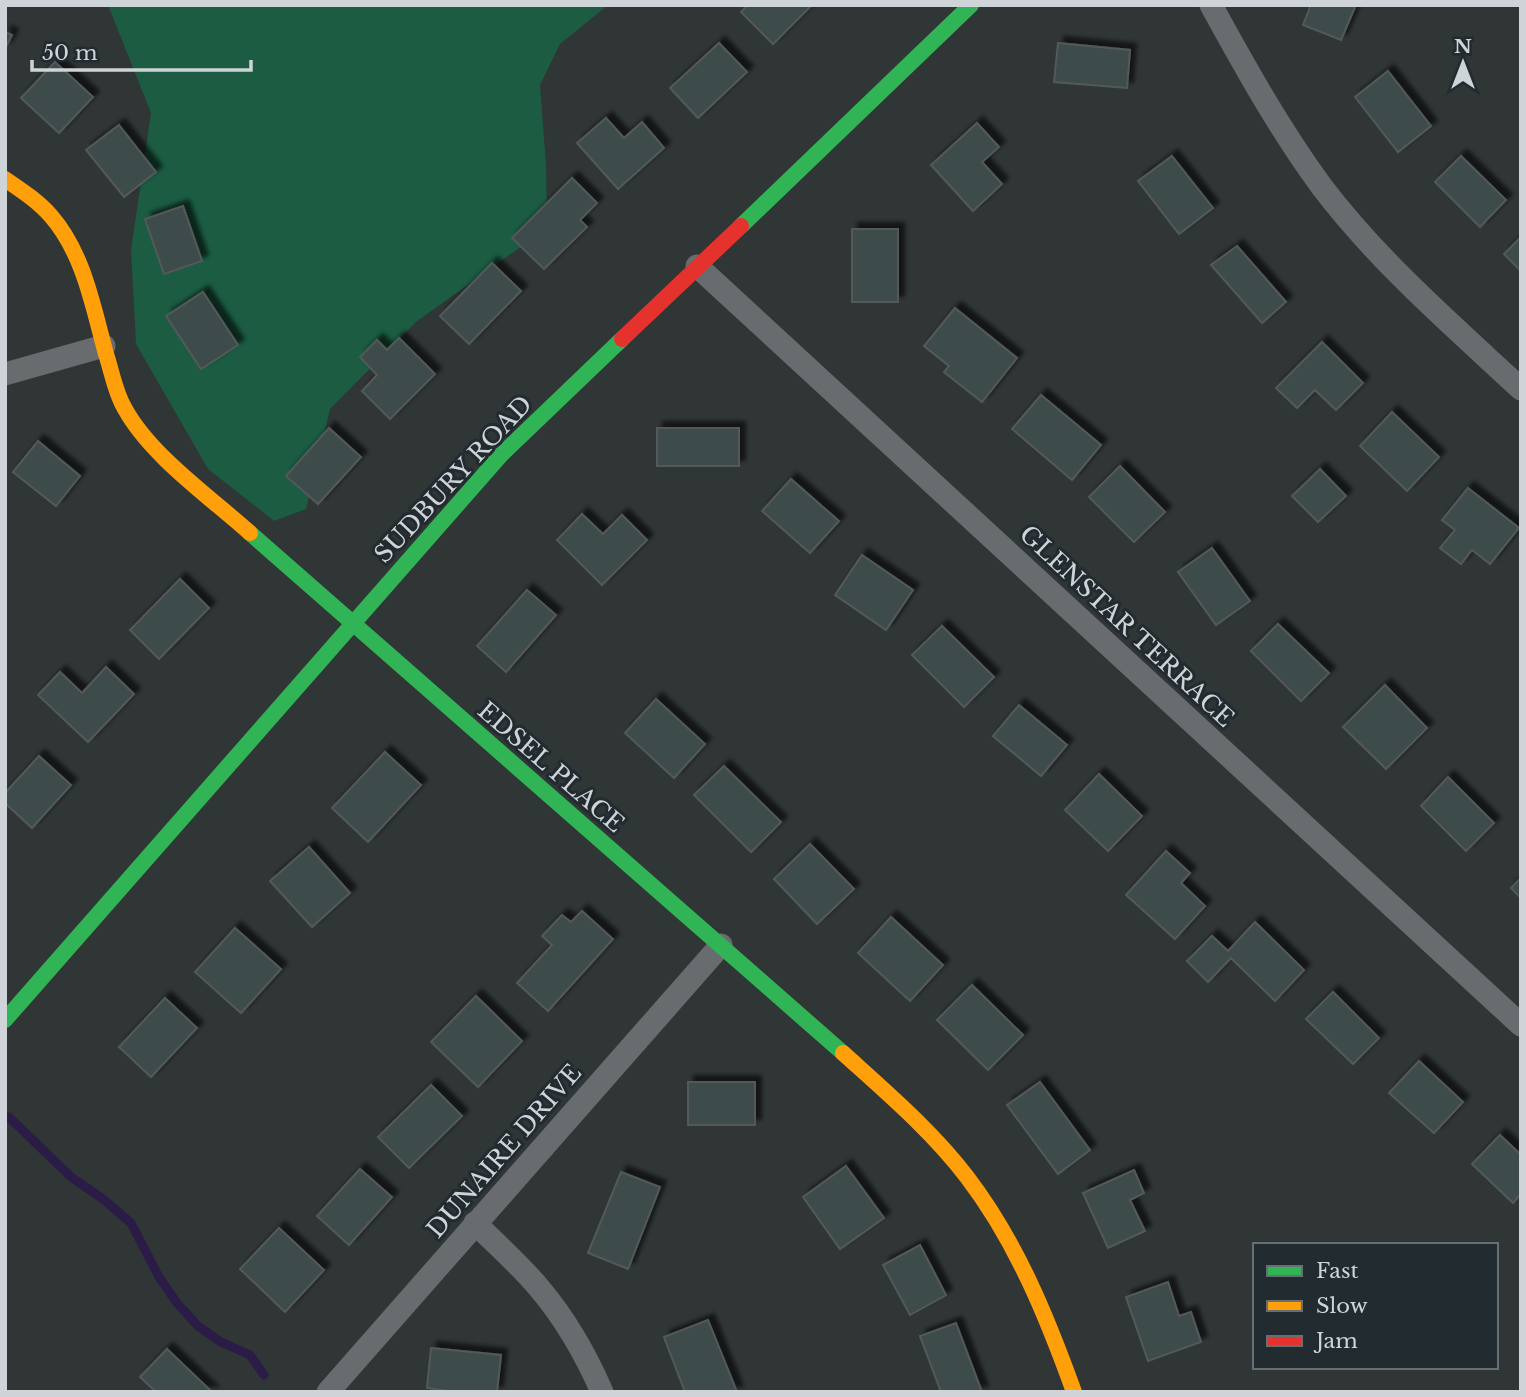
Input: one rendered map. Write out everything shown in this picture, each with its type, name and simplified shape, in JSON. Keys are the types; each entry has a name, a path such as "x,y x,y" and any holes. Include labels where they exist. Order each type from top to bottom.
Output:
{"street":[{"name":"SUDBURY ROAD","path":"5,1020 501,455 971,5"},
{"path":"1211,5 1246,69 1323,188 1377,253 1521,389"},
{"name":"EDSEL PLACE","path":"5,179 29,195 57,224 78,257 93,300 121,402 156,450 920,1123 983,1199 1018,1258 1033,1288 1074,1392"},
{"name":"GLENSTAR TERRACE","path":"697,266 1521,1024"},
{"path":"5,374 104,346"},
{"name":"DUNAIRE DRIVE","path":"328,1392 721,945"},
{"path":"475,1223 539,1287 557,1310 587,1358 602,1392"}],"green space":[{"path":"108,5 608,5 560,44 540,85 547,228 416,322 330,409 306,509 274,521 208,469 136,344 131,250 151,113"}],"building":[{"path":"748,5 812,5 773,44 741,12"},
{"path":"1311,5 1356,5 1341,40 1303,25"},
{"path":"5,32 12,35 5,49"},
{"path":"719,43 747,72 698,118 670,88"},
{"path":"1058,43 1130,50 1127,88 1054,82"},
{"path":"55,62 93,97 59,133 21,98"},
{"path":"1388,71 1431,126 1398,152 1355,97"},
{"path":"606,118 624,138 642,122 664,148 618,189 577,143"},
{"path":"977,123 999,147 982,162 1002,184 973,211 931,165"},
{"path":"119,125 156,172 124,197 86,150"},
{"path":"1172,156 1213,208 1179,234 1138,181"},
{"path":"1461,156 1506,200 1480,227 1435,182"},
{"path":"572,178 597,203 580,220 587,227 544,269 512,238"},
{"path":"183,206 202,261 164,274 145,219"},
{"path":"852,229 898,229 898,302 852,302"},
{"path":"1521,237 1521,271 1504,254"},
{"path":"1237,246 1286,302 1262,323 1211,265"},
{"path":"492,263 521,291 469,344 440,316"},
{"path":"203,292 238,345 201,369 166,316"},
{"path":"955,308 1017,358 982,402 944,372 949,366 924,346"},
{"path":"399,338 435,374 390,419 362,391 377,375 360,357 377,340 387,350"},
{"path":"1322,342 1363,383 1336,410 1315,390 1297,408 1276,388"},
{"path":"1041,395 1101,445 1072,480 1012,429"},
{"path":"1392,412 1439,457 1407,491 1360,446"},
{"path":"329,428 361,457 318,504 286,476"},
{"path":"657,428 739,428 739,466 657,466"},
{"path":"38,441 80,476 56,506 13,472"},
{"path":"1120,466 1165,512 1134,542 1089,497"},
{"path":"1320,469 1346,496 1318,522 1292,496"},
{"path":"791,479 839,521 810,553 762,511"},
{"path":"1468,488 1519,528 1490,564 1472,550 1461,564 1440,548 1455,530 1442,520"},
{"path":"582,514 603,534 622,515 647,540 602,585 557,540"},
{"path":"1212,548 1250,601 1216,625 1178,572"},
{"path":"862,555 913,590 886,630 835,595"},
{"path":"180,579 209,608 159,659 130,630"},
{"path":"527,590 556,615 506,672 477,646"},
{"path":"1278,624 1329,673 1301,701 1251,651"},
{"path":"942,626 994,677 964,707 912,655"},
{"path":"106,667 134,694 88,742 38,695 60,672 82,693"},
{"path":"1385,685 1427,728 1386,769 1343,727"},
{"path":"656,699 705,744 674,778 625,733"},
{"path":"1019,705 1067,745 1041,776 993,736"},
{"path":"385,752 421,785 368,842 332,808"},
{"path":"39,756 71,785 32,828 5,803 5,793"},
{"path":"724,766 781,822 751,852 694,795"},
{"path":"1099,774 1142,816 1108,851 1065,810"},
{"path":"1448,777 1494,823 1466,851 1421,806"},
{"path":"810,844 854,889 817,924 774,879"},
{"path":"309,847 350,893 312,927 270,881"},
{"path":"1166,851 1190,873 1181,883 1205,906 1175,939 1126,895"},
{"path":"1521,878 1521,898 1511,888"},
{"path":"582,911 613,939 548,1011 517,983 552,945 542,936 562,915 571,922"},
{"path":"891,917 943,965 910,1001 858,953"},
{"path":"1255,922 1304,970 1275,1001 1231,958 1208,982 1187,961 1212,936 1228,951"},
{"path":"235,928 281,969 241,1013 195,972"},
{"path":"972,985 1023,1035 988,1070 937,1020"},
{"path":"1333,992 1379,1038 1353,1064 1306,1019"},
{"path":"476,996 522,1041 478,1087 431,1042"},
{"path":"165,998 197,1028 151,1077 119,1047"},
{"path":"1419,1061 1463,1102 1434,1133 1389,1093"},
{"path":"688,1082 755,1082 755,1125 688,1125"},
{"path":"1040,1082 1090,1150 1058,1174 1007,1105"},
{"path":"431,1085 462,1116 409,1168 378,1137"},
{"path":"1500,1135 1521,1155 1521,1194 1513,1203 1472,1164"},
{"path":"846,1166 884,1218 840,1249 803,1197"},
{"path":"360,1169 392,1197 349,1245 317,1216"},
{"path":"1134,1170 1144,1193 1130,1200 1145,1231 1108,1248 1083,1193"},
{"path":"621,1172 660,1187 628,1269 588,1253"},
{"path":"279,1228 324,1270 285,1312 240,1269"},
{"path":"920,1245 946,1295 910,1315 883,1265"},
{"path":"1168,1282 1179,1316 1191,1312 1201,1342 1148,1361 1126,1297"},
{"path":"708,1320 737,1392 685,1392 664,1337"},
{"path":"956,1323 982,1392 941,1392 920,1336"},
{"path":"431,1348 501,1355 497,1392 454,1392 427,1388"},
{"path":"167,1349 212,1392 156,1392 140,1377"}],"waterway":[{"path":"9,1117 71,1177 131,1223 159,1277 177,1303 198,1326 221,1342 250,1355 264,1375"}],"traffic: fast":[{"path":"741,226 971,5"},
{"path":"5,1020 501,455 622,339"},
{"path":"250,533 843,1053"}],"traffic: slow":[{"path":"5,179 51,216 72,247 86,282 116,389 136,426 165,459 250,533"},
{"path":"843,1053 939,1144 985,1202 1029,1280 1074,1392"}],"traffic: jam":[{"path":"622,339 741,226"}]}
